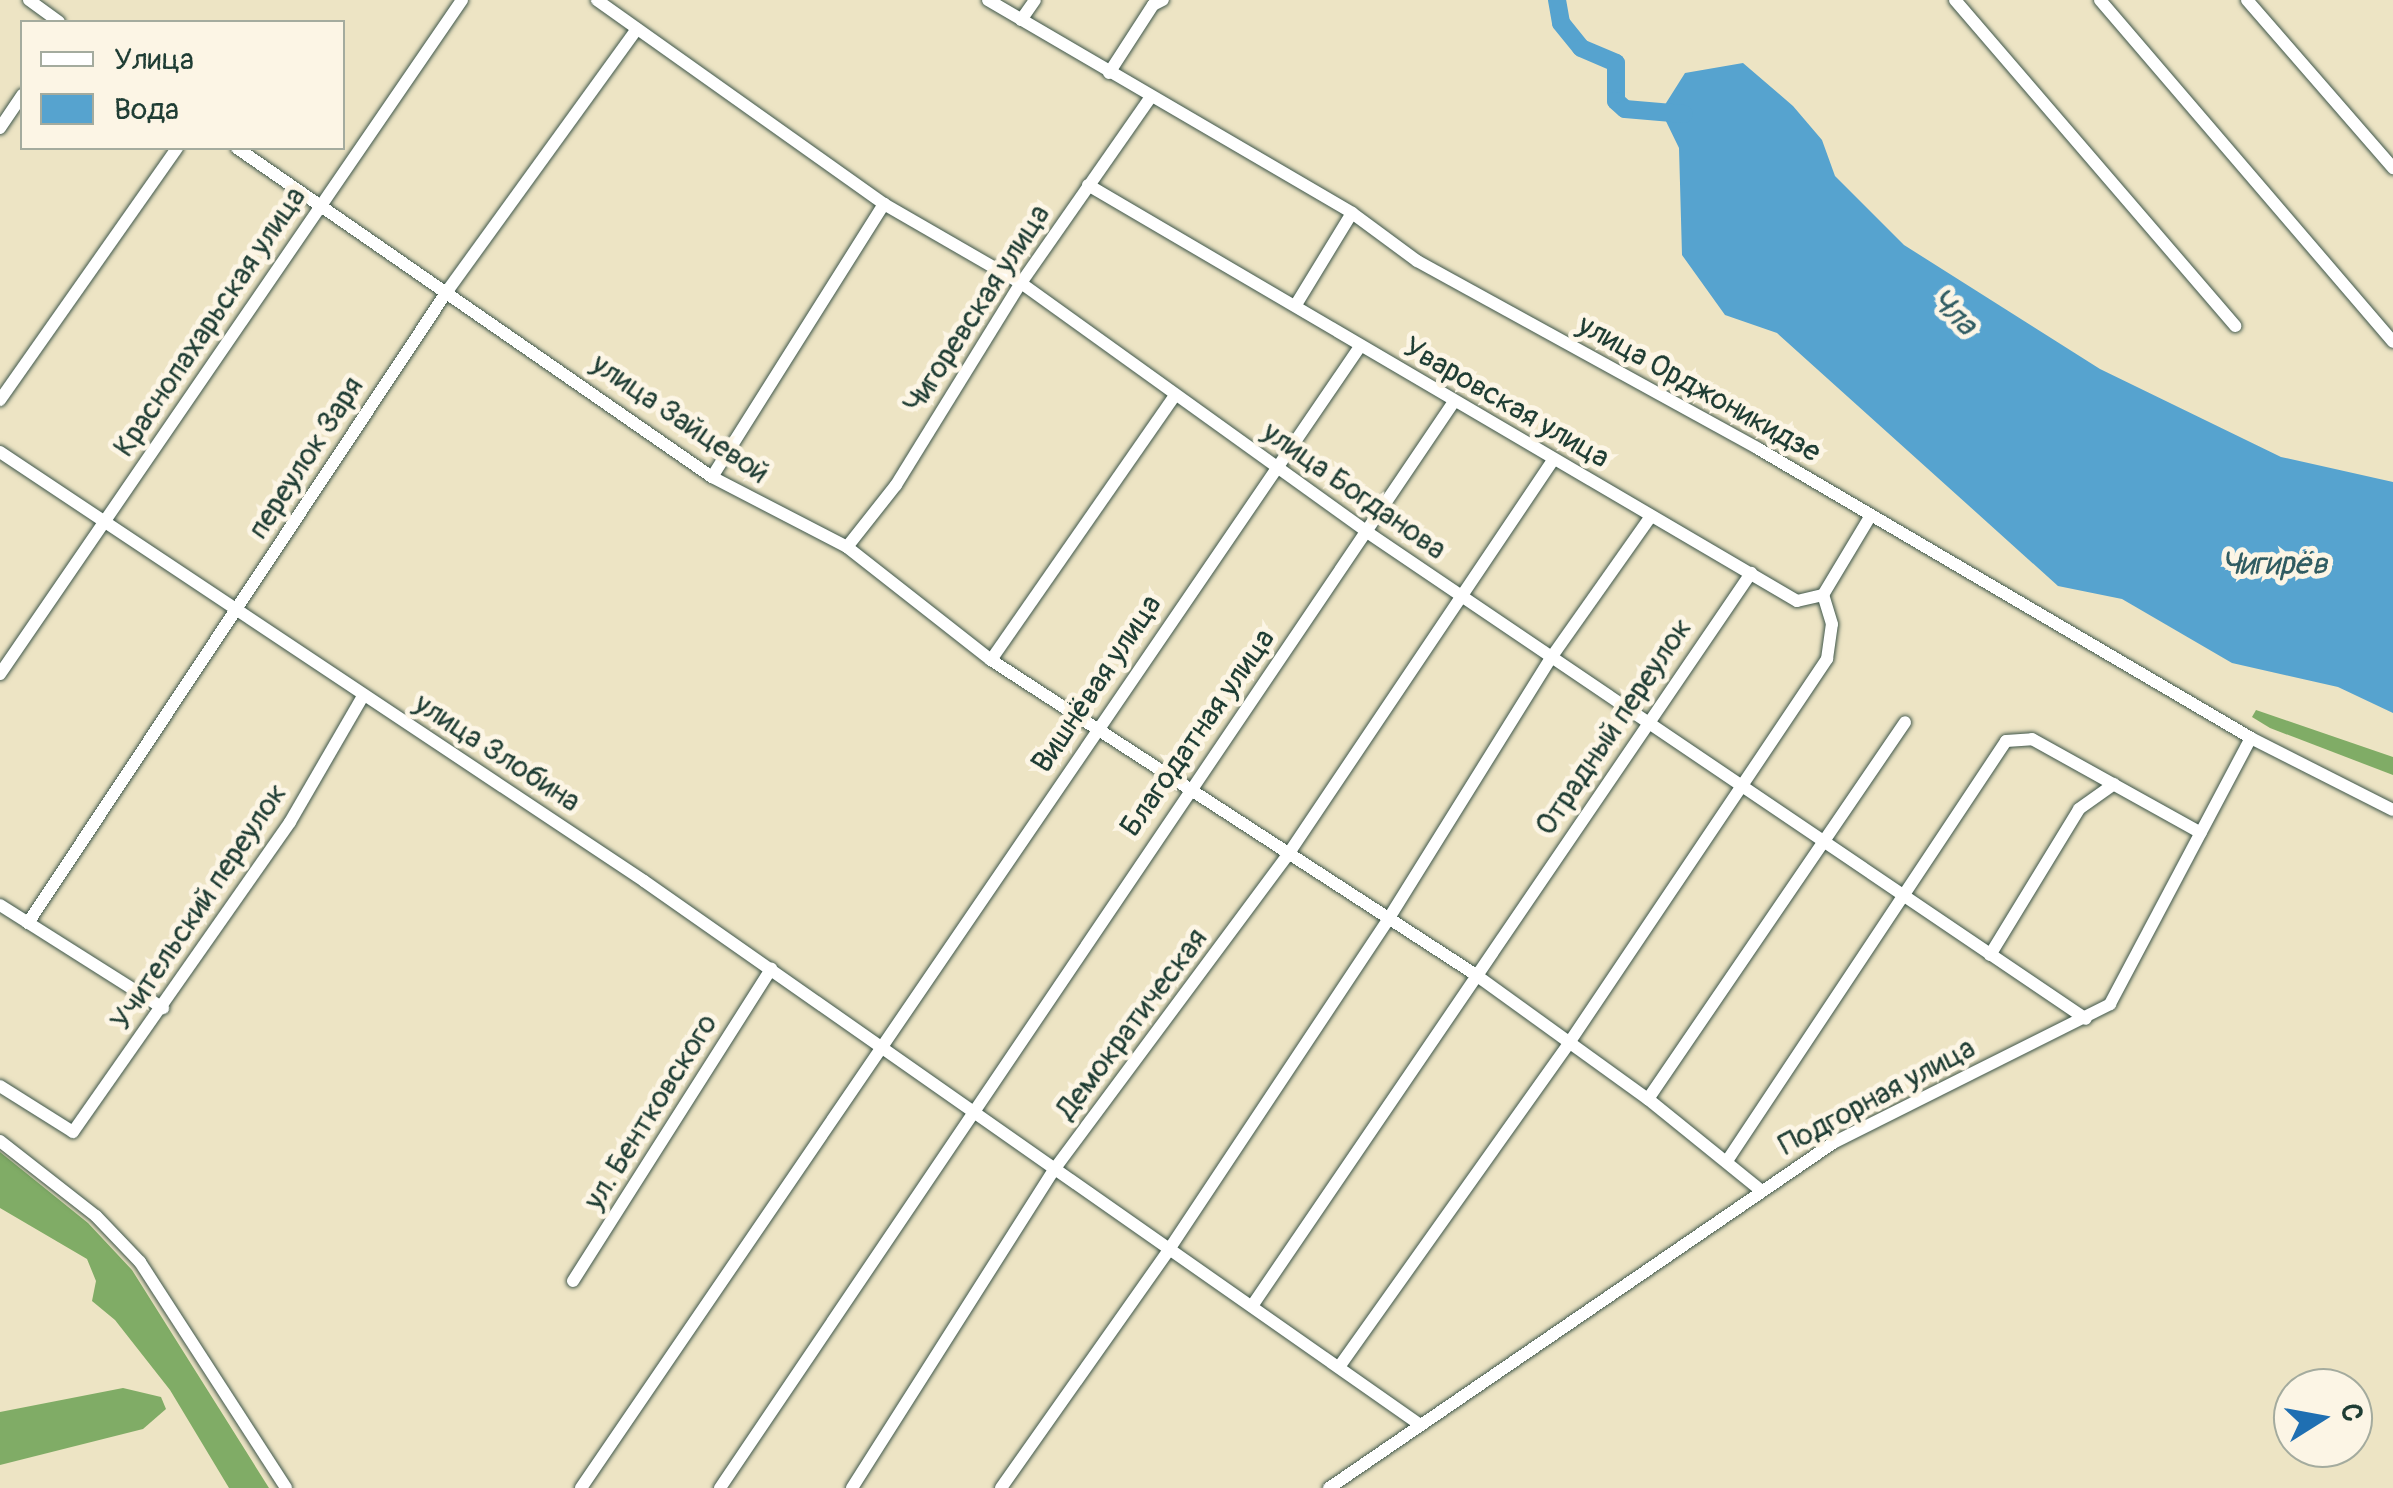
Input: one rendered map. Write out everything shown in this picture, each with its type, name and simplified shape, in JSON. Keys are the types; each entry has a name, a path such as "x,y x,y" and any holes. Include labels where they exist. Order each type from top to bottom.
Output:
{"street":[{"path":"29,0 56,20"},
{"name":"Краснопахарьская улица","path":"0,674 102,522 220,360 462,0"},
{"name":"улица Богданова","path":"597,0 884,204 1022,283 1174,397 1367,532 1647,718 2086,1019"},
{"name":"улица Орджоникидзе","path":"988,0 1352,214 1416,261 1871,515 2252,738 2393,810"},
{"path":"1021,20 1035,0"},
{"path":"1109,73 1153,5 1163,0"},
{"path":"1955,0 2235,326"},
{"path":"2100,0 2393,342"},
{"path":"2247,0 2393,168"},
{"name":"переулок Заря","path":"28,923 234,606 448,290 637,29"},
{"name":"Чигоревская улица","path":"847,547 896,485 1022,283 1150,98"},
{"path":"0,128 20,99"},
{"path":"0,400 176,150"},
{"name":"улица Зайцевой","path":"240,150 448,290 712,477 847,547 991,660 1291,850 1473,973 1648,1098 1760,1190"},
{"name":"Уваровская улица","path":"1088,185 1228,270 1297,303 1359,348 1796,601 1823,595"},
{"path":"712,477 884,204"},
{"path":"1297,303 1352,214"},
{"name":"Вишнёвая улица","path":"581,1488 1275,464 1359,348"},
{"path":"991,660 1174,397"},
{"name":"Благодатная улица","path":"720,1488 967,1104 984,1090 1453,403"},
{"name":"улица Злобина","path":"0,452 771,969 880,1051 967,1104 1419,1424"},
{"name":"Демократическая","path":"852,1488 1056,1167 1291,850 1458,594 1554,459"},
{"path":"1339,1367 1569,1042 1827,659 1832,624 1823,595 1871,515"},
{"path":"1001,1488 1170,1248 1390,918 1552,655 1651,516"},
{"name":"Отрадный переулок","path":"1252,1306 1473,973 1750,573"},
{"name":"Учительский переулок","path":"0,1086 73,1132 290,822 363,696"},
{"path":"1648,1098 1906,722"},
{"name":"Подгорная улица","path":"1328,1488 1833,1143 2110,1004 2252,738"},
{"path":"1727,1162 1907,899 2006,741 2032,739 2201,833"},
{"path":"1990,955 2079,809 2114,784"},
{"path":"0,905 163,1008"},
{"name":"ул. Бентковского","path":"573,1282 771,969"},
{"path":"0,1141 96,1216 140,1262 286,1488"}],"green space":[{"path":"2256,710 2393,757 2393,775 2270,728 2252,717"},
{"path":"0,1152 88,1223 132,1270 269,1488 229,1488 170,1390 115,1320 92,1301 96,1281 87,1259 0,1208"},
{"path":"123,1388 161,1397 166,1409 143,1429 0,1465 0,1412"}],"water":[{"name":"Чигирёв","path":"1743,63 1793,106 1822,140 1835,176 1904,245 2100,369 2281,457 2393,482 2393,713 2338,687 2232,663 2122,599 2058,586 1777,333 1725,315 1682,255 1679,148 1661,111 1685,73"}],"waterway":[{"name":"Чла","path":"1557,0 1561,23 1581,48 1616,63 1616,101 1625,109 1684,114"}]}
